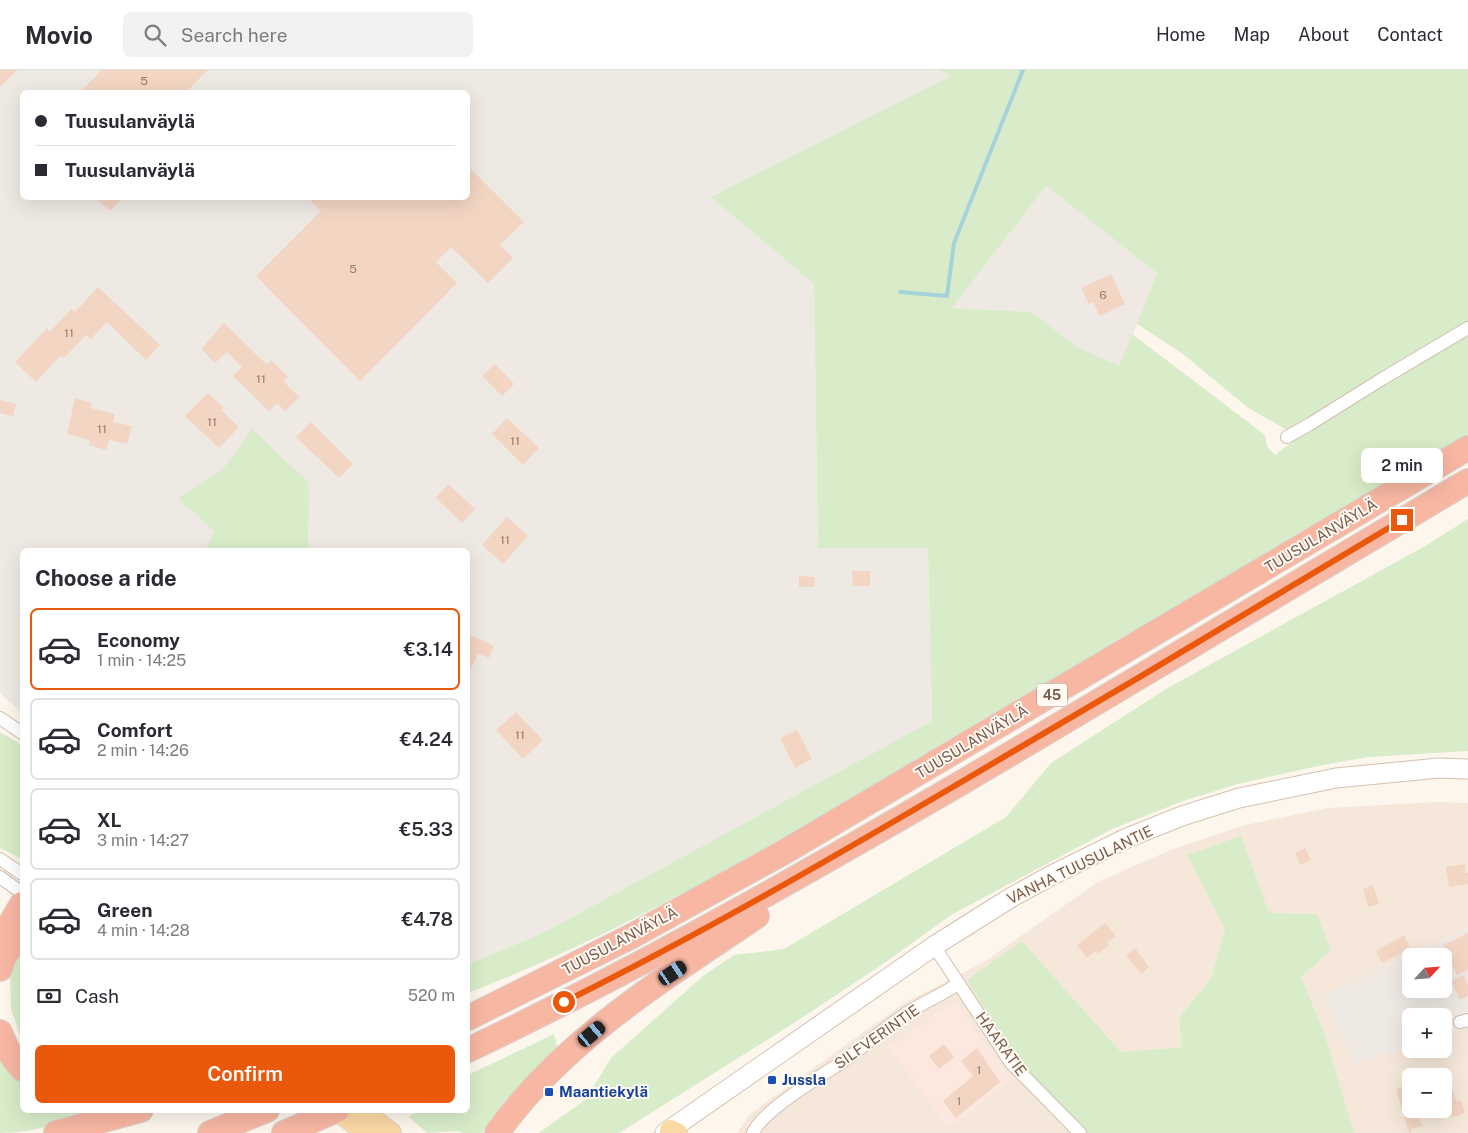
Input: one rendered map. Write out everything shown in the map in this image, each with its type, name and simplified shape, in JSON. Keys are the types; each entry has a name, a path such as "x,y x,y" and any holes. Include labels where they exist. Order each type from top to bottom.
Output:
{"highway":[{"name":"TUUSULANVÄYLÄ","path":"470,1017 632,936 786,851 1468,448"},
{"name":"TUUSULANVÄYLÄ","path":"470,1049 643,963 877,832 1468,481"},
{"path":"497,1133 515,1108 554,1067 605,1023 673,973 877,832"},
{"path":"0,940 20,907"},
{"path":"0,969 3,960 20,931"},
{"path":"470,1001 554,963 632,936"},
{"path":"0,1032 13,1058 20,1067"},
{"path":"56,1133 130,1113"},
{"path":"210,1133 260,1113"},
{"path":"284,1133 330,1113"}],"main road":[{"name":"VANHA TUUSULANTIE","path":"670,1132 934,946 1012,897 1127,838 1182,816 1239,798 1336,778 1439,768 1468,769"},
{"path":"341,1113 367,1133"},
{"path":"365,1113 390,1133"}],"street":[{"path":"1287,436 1468,328"},
{"path":"0,718 20,732"},
{"path":"0,859 20,873"},
{"path":"0,877 20,892"},
{"name":"HAARATIE","path":"934,946 1011,1063 1080,1133"},
{"name":"SILFVERINTIE","path":"753,1133 756,1126 773,1109 911,1011 958,984"}],"shaded area":[{"path":"0,70 938,70 952,76 711,197 814,284 818,547 928,548 932,721 543,933 470,963 470,548 20,548 20,711 0,693"},
{"path":"1046,186 1157,273 1120,367 1075,346 1032,312 952,308"},
{"path":"1438,802 1468,803 1468,928 1426,948 1402,948 1402,959 1324,996 1355,1064 1402,1048 1402,1058 1452,1058 1452,1032 1468,1027 1468,1133 1354,1133 1325,1035 1301,977 1331,950 1317,914 1269,913 1187,855 1225,929 1211,978 1179,1018 1182,1047 1121,1052 1022,941 1018,1061 1086,1133 737,1133 750,1114 904,1003 984,962 1098,882 1168,851 1245,825 1328,808"},
{"path":"1468,928 1468,1027 1452,1032 1452,1008 1402,1008 1402,1048 1354,1064 1324,996 1402,959 1402,998 1452,998 1452,948 1426,948"},
{"path":"955,1001 1010,1079 949,1128 888,1047"}],"green space":[{"path":"938,70 1468,70 1468,322 1297,428 1287,430 1247,407 1183,354 1137,324 1157,273 1046,186 952,308 1032,312 1075,346 1119,366 1132,334 1265,435 1267,446 1275,455 1296,439 1468,334 1468,435 759,852 587,942 470,992 470,963 543,933 932,721 928,548 818,548 814,284 711,197 951,76"},
{"path":"252,429 309,483 308,548 207,548 214,531 178,498 223,469"},
{"path":"1468,519 1468,751 1368,757 1313,767 1238,784 1183,801 1112,829 951,915 886,962 794,1023 619,1133 539,1133 586,1099 611,1058 703,976 734,955 784,949 1006,817 1051,763 1166,689 1427,545"},
{"path":"0,732 20,744 20,858 0,848"},
{"path":"1241,836 1269,913 1317,914 1331,950 1301,977 1325,1035 1354,1133 1086,1133 1018,1061 967,980 1022,941 1121,1052 1182,1047 1179,1018 1211,978 1225,929 1187,855"},
{"path":"20,954 20,1034 11,1009 10,977"},
{"path":"554,1034 558,1048 506,1100 482,1133 463,1133 457,1131 427,1133 409,1117 414,1113 470,1113 470,1074"},
{"path":"0,1047 20,1072 20,1113 97,1113 27,1131 0,1133"}],"building":[{"path":"0,70 17,70 0,87"},
{"path":"102,70 208,70 188,90 82,90"},
{"path":"470,168 524,222 500,245 513,258 488,283 451,247 436,262 457,283 360,381 256,276 321,211 310,200 470,200"},
{"path":"97,200 121,200 110,211"},
{"path":"1111,274 1125,304 1100,316 1093,302 1089,304 1081,288"},
{"path":"98,287 160,345 146,360 107,322 91,339 86,335 64,358 61,355 36,382 15,362 47,328 50,332 71,309 75,312"},
{"path":"224,323 267,365 271,360 288,377 283,381 299,397 285,411 277,403 269,411 233,376 242,367 227,352 215,363 201,349"},
{"path":"495,364 514,384 502,396 482,376"},
{"path":"208,393 224,408 221,410 239,427 219,448 185,416"},
{"path":"75,398 92,403 91,408 115,414 113,422 132,426 127,444 109,440 106,450 89,445 90,440 67,434"},
{"path":"0,400 16,404 13,416 0,413"},
{"path":"507,418 539,448 523,465 492,434"},
{"path":"311,422 353,464 339,478 296,437"},
{"path":"448,484 475,509 462,523 436,498"},
{"path":"507,517 528,536 503,564 482,545"},
{"path":"852,571 870,571 870,586 853,586"},
{"path":"799,576 815,577 814,587 799,587"},
{"path":"470,635 494,646 489,658 478,653 470,671"},
{"path":"516,712 543,740 523,759 496,730"},
{"path":"797,730 812,759 795,768 780,738"},
{"path":"1305,848 1311,860 1300,865 1295,853"},
{"path":"1465,864 1466,873 1468,873 1468,884 1449,887 1446,867"},
{"path":"1373,885 1379,904 1368,907 1363,889"},
{"path":"1105,923 1116,936 1107,942 1109,945 1098,954 1096,951 1087,958 1077,945"},
{"path":"1468,933 1468,970 1457,975 1452,964 1452,948 1444,948 1443,945"},
{"path":"1404,935 1410,948 1402,948 1402,952 1382,963 1376,951"},
{"path":"1135,948 1149,967 1141,974 1126,955"},
{"path":"1463,975 1468,985 1468,996 1460,1000 1452,980"},
{"path":"944,1044 954,1057 939,1069 929,1056"},
{"path":"977,1048 1000,1082 956,1118 943,1101 973,1076 961,1061"},
{"path":"1402,1087 1402,1109 1396,1089"},
{"path":"1452,1091 1456,1101 1461,1100 1465,1113 1453,1117 1452,1114"},
{"path":"1405,1118 1420,1118 1422,1126 1411,1129 1411,1133 1409,1133"}],"waterway":[{"path":"900,292 947,296 954,243 1023,70"}],"place":[{"name":"Jussla","path":"772,1080"},
{"name":"Maantiekylä","path":"549,1092"}],"route":[{"path":"564,1002 701,932 877,832 1402,520"}]}
